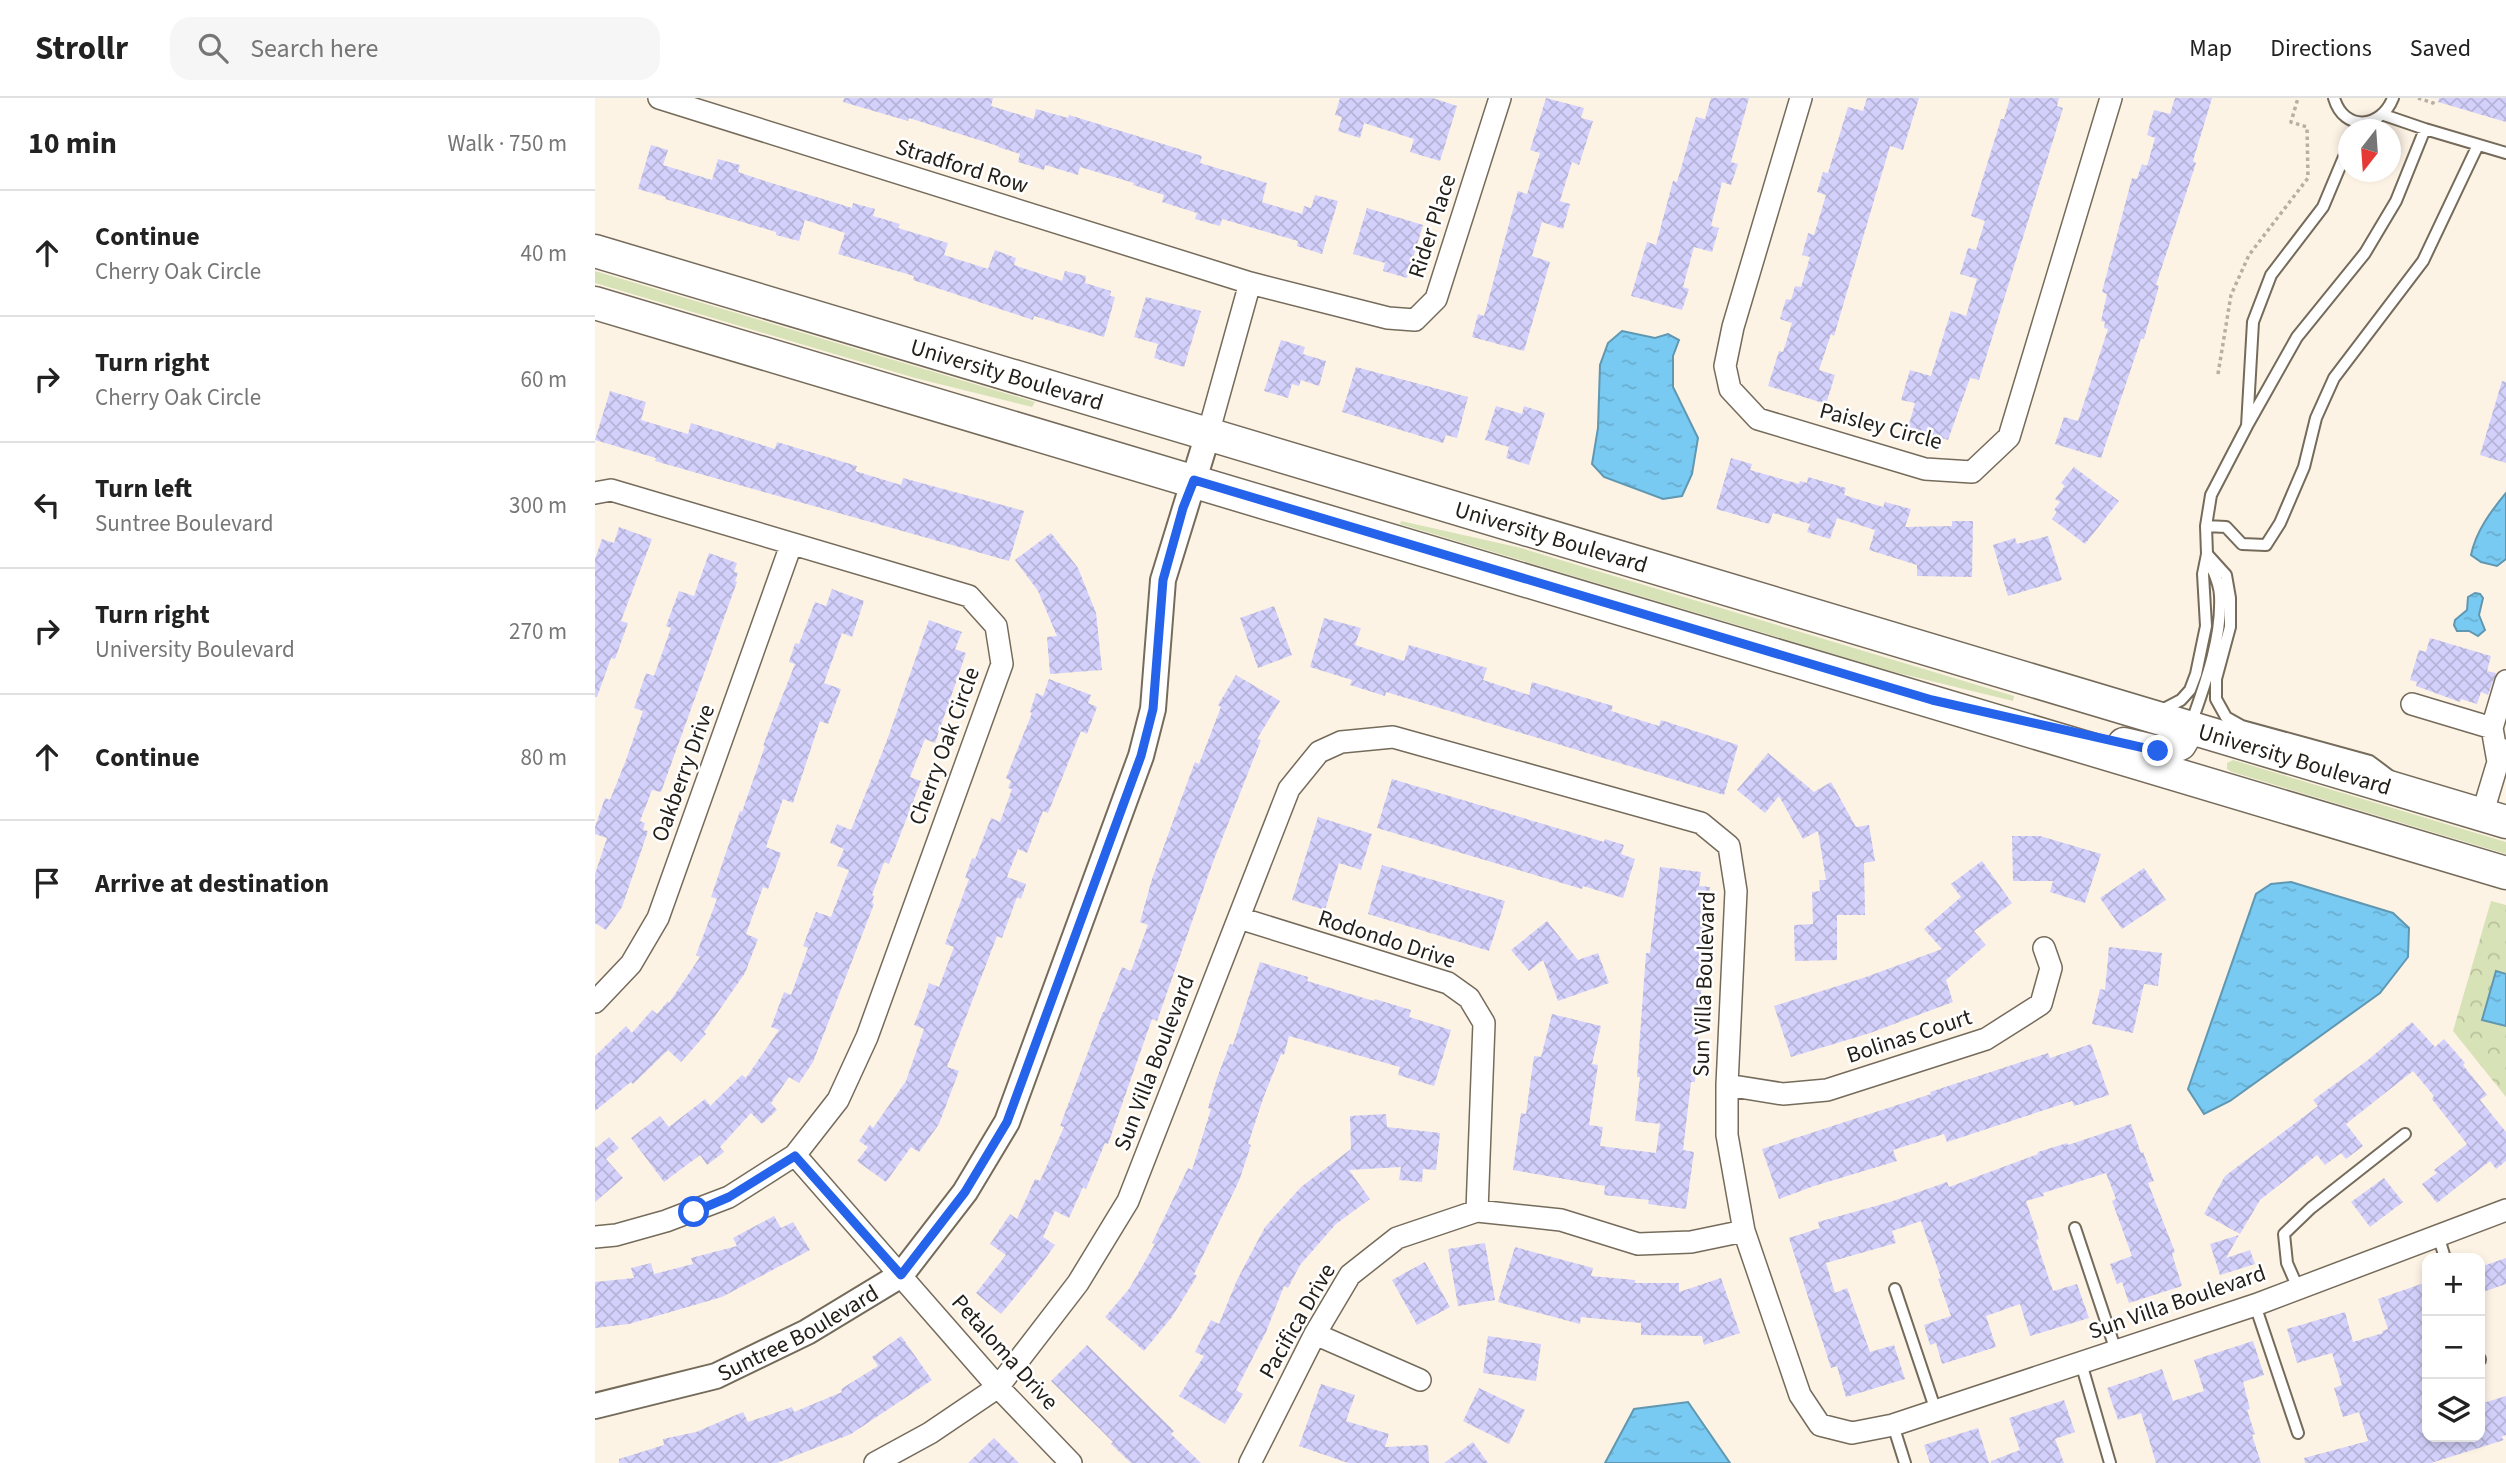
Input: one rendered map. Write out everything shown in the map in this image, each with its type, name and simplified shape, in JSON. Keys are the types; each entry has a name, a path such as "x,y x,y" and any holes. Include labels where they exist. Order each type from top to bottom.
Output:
{"main road":[{"name":"University Boulevard","path":"595,251 2494,818"},
{"name":"University Boulevard","path":"595,303 2506,873"},
{"path":"1932,700 2158,751 2181,744 2190,727"}],"street":[{"name":"Stradford Row","path":"659,98 1250,283"},
{"name":"Rider Place","path":"1250,283 1388,318 1415,320 1436,299 1500,98"},
{"name":"Paisley Circle","path":"1801,98 1733,327 1725,366 1730,389 1758,419 1925,468 1972,472 2009,437 2111,98"},
{"name":"Suntree Boulevard","path":"595,1406 716,1376 807,1332 901,1275 965,1192 1007,1122 1141,756 1153,709 1163,580 1208,434 1250,283"},
{"name":"Cherry Oak Circle","path":"595,493 611,490 969,596 996,626 1002,664 867,1037 838,1100 795,1156 729,1197 694,1212 616,1235 595,1237"},
{"name":"Oakberry Drive","path":"595,1002 631,964 658,918 791,545"},
{"path":"2494,818 2502,755 2491,728 2506,681"},
{"path":"2412,704 2491,728"},
{"name":"Sun Villa Boulevard","path":"875,1463 930,1433 998,1387 1078,1283 1128,1201 1289,789 1319,752 1341,742 1392,737 1701,823 1729,846 1736,891 1727,1135 1744,1231 1800,1395 1820,1424 1852,1433 1892,1425 2255,1305 2506,1210"},
{"name":"Rodondo Drive","path":"1238,918 1448,983 1469,998 1485,1023 1477,1211"},
{"name":"Bolinas Court","path":"1727,1084 1783,1094 1827,1090 1986,1039 2041,1004 2051,968 2044,948"},
{"path":"795,1156 901,1275"},
{"name":"Pacifica Drive","path":"1250,1463 1315,1334 1350,1275 1397,1238 1477,1211 1561,1220 1638,1244 1691,1242 1744,1231"},
{"name":"Petaloma Drive","path":"901,1275 998,1387 1071,1463"},
{"path":"1315,1334 1420,1380"}],"lane":[{"path":"2334,98 2339,110 2347,119"},
{"path":"2377,119 2383,115 2393,98"},
{"path":"2383,115 2506,153"},
{"path":"2151,716 2181,700 2190,690 2196,674 2206,626 2203,574 2211,495 2297,337 2365,253 2390,211 2425,130"},
{"path":"2206,526 2226,527 2242,544 2266,545 2280,523 2304,467 2316,418 2334,378 2423,261 2478,145"},
{"path":"2247,426 2253,322 2271,275 2323,207 2338,171"},
{"path":"2190,727 2213,655 2219,621 2221,594 2207,554"},
{"path":"2207,554 2225,575 2230,598 2230,627 2216,679 2216,699 2226,717 2242,726 2370,761 2416,795"},
{"path":"2298,1288 2287,1264 2284,1234 2311,1208 2405,1134"},
{"path":"2075,1228 2116,1351"},
{"path":"2438,1235 2443,1253"},
{"path":"1895,1289 1936,1411"},
{"path":"2255,1305 2298,1433"},
{"path":"2081,1363 2110,1463"},
{"path":"1892,1425 1905,1463"}],"path":[{"path":"2218,374 2231,295 2249,255 2308,178 2307,127 2291,122 2298,98"},
{"path":"2419,98 2433,103 2435,98"}],"green space":[{"path":"595,271 1035,402 1032,407 915,378 595,283"},
{"path":"1401,521 1521,548 2014,696 2013,701 1894,672 1400,524"},
{"path":"2233,760 2506,842 2506,854 2232,772 2227,769 2227,763"},
{"path":"2491,901 2506,905 2506,1097 2453,1031"}],"water":[{"path":"1622,331 1655,338 1668,334 1679,340 1673,356 1673,387 1698,438 1692,474 1682,496 1663,499 1604,477 1592,464 1598,428 1600,365 1608,343"},
{"path":"2506,493 2506,559 2497,566 2481,562 2471,555 2480,530"},
{"path":"2475,593 2483,598 2479,615 2485,630 2478,636 2469,631 2457,631 2454,625 2455,620 2467,610 2468,597"},
{"path":"2291,882 2393,913 2409,928 2408,957 2380,993 2230,1101 2204,1114 2188,1089 2256,894 2271,884"},
{"path":"2496,971 2506,974 2506,1026 2482,1020"},
{"path":"1688,1402 1730,1463 1605,1463 1634,1409"}],"building":[{"path":"844,98 993,98 991,106 1034,119 1036,109 1068,118 1069,115 1202,156 1200,163 1267,183 1262,202 1302,214 1304,206 1311,208 1315,195 1338,201 1322,254 1297,246 1298,241 1222,219 1220,226 1195,219 1197,213 1162,202 1164,195 1133,185 1134,183 1080,167 1078,175 1045,165 1044,170 1018,162 1020,154 998,146 909,118 908,121 843,102"},
{"path":"1340,98 1433,98 1457,106 1440,161 1410,152 1414,139 1364,123 1360,138 1338,131 1342,117 1335,115"},
{"path":"1546,98 1584,108 1581,118 1593,121 1579,165 1572,162 1560,201 1570,204 1563,229 1542,222 1532,256 1550,262 1524,351 1472,337 1478,314 1484,316 1518,191 1527,194 1540,153 1530,150"},
{"path":"1711,98 1749,98 1731,162 1738,164 1731,185 1722,182 1711,226 1719,228 1712,252 1694,247 1683,287 1689,289 1682,310 1631,296 1647,242 1656,245 1673,181 1677,182 1696,117 1705,119"},
{"path":"1867,98 1919,98 1903,150 1890,146 1834,336 1831,334 1819,370 1835,375 1826,404 1768,386 1779,351 1783,352 1792,323 1780,319 1786,299 1791,300 1795,286 1801,287 1810,257 1802,255 1808,233 1814,235 1826,195 1817,192 1823,172 1828,173 1848,107 1863,111"},
{"path":"2010,98 2059,98 2057,106 2063,108 1979,380 1970,378 1948,440 1908,428 1915,403 1901,400 1910,370 1931,376 1951,311 1966,316 1977,279 1960,274 1968,248 1976,250 1985,221 1971,216"},
{"path":"2175,98 2212,98 2193,161 2196,163 2156,285 2159,286 2144,339 2141,339 2101,458 2055,444 2064,417 2078,421 2108,329 2104,328 2105,322 2101,321 2107,294 2102,292 2132,178 2137,179 2142,164 2147,166 2155,138 2147,135 2154,110 2170,114"},
{"path":"2439,98 2506,98 2506,122 2438,102"},
{"path":"651,145 668,150 663,165 712,180 718,159 740,165 738,172 765,181 852,208 853,203 875,209 873,216 900,224 898,228 948,243 944,255 988,269 995,250 1016,258 1014,265 1062,281 1065,271 1086,276 1085,283 1111,291 1110,296 1115,297 1104,337 1034,316 1033,320 913,280 914,276 838,254 845,233 805,220 799,241 638,189"},
{"path":"1367,208 1423,225 1407,278 1383,271 1385,263 1353,254"},
{"path":"1146,297 1201,311 1184,367 1154,358 1158,344 1134,337"},
{"path":"1281,340 1305,347 1303,354 1326,361 1319,386 1301,380 1299,386 1292,384 1288,398 1264,391"},
{"path":"1356,367 1468,397 1457,438 1446,435 1443,443 1342,412"},
{"path":"2502,381 2506,382 2506,463 2480,455"},
{"path":"610,391 646,402 641,420 688,434 691,423 775,449 777,442 857,466 855,471 901,485 903,478 1024,511 1009,561 655,461 656,458 595,440"},
{"path":"1496,406 1522,414 1524,406 1545,413 1529,465 1506,458 1509,447 1485,440"},
{"path":"1731,458 1752,464 1750,470 1799,484 1800,481 1807,483 1808,477 1846,488 1844,495 1883,507 1885,502 1911,509 1905,527 1952,526 1952,521 1973,521 1972,577 1917,576 1917,565 1869,550 1875,530 1837,518 1830,539 1807,532 1810,524 1773,513 1769,524 1716,509"},
{"path":"2074,467 2119,501 2085,544 2052,519 2060,502 2055,499 2065,486 2061,483"},
{"path":"619,527 652,539 621,621 628,623 615,659 611,658 595,697 595,559 602,539 614,543"},
{"path":"1051,533 1078,568 1096,613 1102,670 1050,674 1047,637 1057,636 1038,591 1015,560"},
{"path":"2048,536 2062,580 2008,596 1993,545 2015,538 2017,544"},
{"path":"709,553 737,563 734,572 738,573 737,582 661,792 652,790 640,821 645,823 643,830 648,831 622,907 606,930 595,923 595,874 607,838 595,834 595,827 605,798 610,800 626,760 643,711 634,708 646,673 654,676 671,628 666,626 679,591 694,596"},
{"path":"832,589 864,601 852,637 842,633 824,683 841,689 828,724 820,721 793,803 783,799 766,847 781,853 768,889 763,887 746,934 758,939 745,973 704,1032 706,1034 681,1062 668,1050 633,1084 631,1082 595,1111 595,1056 626,1026 632,1033 652,1010 657,1014 668,1001 669,1003 700,957 696,955 717,899 711,897 763,746 795,664 789,662 795,643 799,644 815,602 826,606"},
{"path":"1274,606 1292,655 1258,668 1240,618"},
{"path":"1324,618 1361,628 1355,645 1404,661 1409,645 1487,668 1483,680 1529,695 1532,682 1613,706 1611,711 1659,726 1661,720 1738,745 1724,795 1386,692 1385,696 1350,685 1352,680 1310,667"},
{"path":"929,620 962,632 955,649 966,653 935,743 925,739 910,777 921,781 889,864 884,862 872,895 874,904 813,1062 799,1083 789,1077 771,1103 777,1110 762,1124 751,1113 720,1147 724,1152 707,1165 700,1155 664,1182 631,1138 660,1116 669,1127 705,1099 710,1106 742,1075 746,1078 779,1030 771,1027 784,992 791,995 808,948 803,946 816,912 831,917 849,870 837,866 844,849 830,843 837,824 851,830 886,743"},
{"path":"2430,638 2491,656 2487,671 2496,673 2488,695 2481,692 2477,704 2461,699 2460,702 2416,686 2417,682 2410,680 2419,650 2426,652"},
{"path":"1236,675 1280,701 1257,739 1261,740 1213,862 1157,1021 1152,1019 1108,1144 1105,1143 1086,1189 1083,1187 1069,1218 1055,1211 1043,1237 1055,1245 1001,1314 976,1293 1006,1255 990,1244 1010,1214 1017,1219 1035,1179 1040,1181 1064,1127 1060,1126 1103,1012 1122,967 1131,971 1148,925 1140,922 1152,879 1195,762 1199,764 1221,707 1218,705"},
{"path":"1049,679 1091,695 1088,703 1097,707 1087,734 1081,731 1048,813 1043,811 1027,853 1018,849 1007,877 1026,884 1021,899 1017,897 1002,938 997,936 947,1067 959,1071 939,1124 919,1152 911,1147 886,1182 857,1161 868,1147 859,1141 870,1125 873,1128 906,1081 924,1029 914,1025 929,983 939,987 954,947 945,944 969,879 965,878 972,858 975,859 991,818 1000,822 1012,789 1008,788 1011,781 1006,778 1032,713 1030,712 1036,693 1043,696"},
{"path":"1768,753 1814,792 1831,782 1856,827 1869,825 1875,861 1864,863 1865,915 1837,915 1837,960 1795,961 1794,925 1813,924 1812,892 1820,891 1819,880 1826,880 1818,831 1803,839 1779,796 1765,813 1737,790"},
{"path":"1392,779 1604,842 1605,839 1624,845 1621,854 1635,859 1623,898 1583,886 1582,889 1377,828"},
{"path":"1318,817 1372,834 1361,870 1339,863 1325,910 1292,900"},
{"path":"2012,836 2040,836 2101,854 2085,903 2050,892 2053,881 2013,881"},
{"path":"1982,861 2012,903 1974,931 1986,945 1946,980 1953,1002 1870,1033 1791,1057 1774,1006 1942,949 1924,929 1961,897 1951,884"},
{"path":"1382,865 1505,901 1489,951 1368,914"},
{"path":"1660,867 1701,872 1699,886 1710,887 1706,914 1712,915 1709,952 1704,952 1695,1082 1691,1082 1683,1150 1694,1152 1686,1209 1648,1204 1649,1200 1604,1195 1605,1186 1513,1170 1521,1113 1526,1114 1534,1056 1541,1057 1552,1014 1601,1026 1592,1064 1598,1065 1589,1125 1603,1127 1600,1146 1656,1153 1660,1124 1635,1121 1640,1077 1637,1077 1646,953 1650,953"},
{"path":"2144,868 2166,900 2122,929 2100,898"},
{"path":"1547,921 1578,960 1598,953 1609,983 1558,1001 1543,960 1529,971 1511,950"},
{"path":"2109,947 2162,953 2158,986 2144,984 2133,1033 2092,1024 2100,989 2105,990"},
{"path":"1260,962 1308,977 1307,981 1411,1010 1409,1017 1451,1030 1434,1086 1398,1075 1400,1067 1289,1036 1284,1055 1281,1054 1264,1096 1239,1181 1194,1274 1197,1276 1172,1317 1144,1351 1105,1317 1129,1289 1155,1244 1152,1243 1188,1168 1192,1170 1211,1109 1208,1108 1217,1078 1230,1044 1233,1045"},
{"path":"2412,1022 2435,1047 2444,1039 2487,1095 2480,1100 2506,1132 2506,1161 2496,1169 2490,1161 2437,1203 2422,1184 2437,1173 2434,1170 2467,1144 2413,1071 2346,1124 2363,1146 2346,1159 2341,1153 2325,1165 2317,1155 2260,1200 2240,1234 2204,1214 2225,1176 2318,1106 2313,1100 2368,1060"},
{"path":"2091,1044 2109,1095 2074,1106 2072,1101 1947,1142 1944,1134 1893,1150 1897,1161 1779,1199 1762,1149 2048,1053 2050,1058"},
{"path":"1386,1114 1387,1127 1440,1133 1436,1170 1423,1169 1422,1182 1399,1180 1401,1167 1349,1170 1370,1199 1336,1224 1300,1265 1288,1288 1284,1286 1266,1332 1236,1390 1243,1394 1225,1424 1179,1396 1204,1356 1195,1352 1211,1320 1219,1324 1237,1280 1265,1227 1301,1187 1351,1149 1350,1116"},
{"path":"2131,1124 2154,1181 2148,1183 2175,1252 2172,1254 2182,1286 2129,1303 2122,1282 2117,1284 2110,1264 2132,1256 2112,1201 2116,1199 2106,1173 2043,1193 2044,1196 2026,1201 2053,1291 2077,1284 2089,1318 2030,1336 2020,1304 1986,1316 1996,1347 1942,1364 1936,1343 1930,1345 1924,1325 1951,1316 1921,1221 1892,1231 1896,1243 1826,1263 1835,1293 1847,1288 1870,1352 1894,1345 1905,1379 1846,1397 1837,1366 1831,1368 1789,1238 1820,1228 1818,1222 1890,1202 1947,1182 1949,1187 2038,1152"},
{"path":"609,1137 619,1148 606,1159 623,1178 595,1202 595,1146 596,1148"},
{"path":"2384,1178 2403,1202 2370,1227 2351,1202"},
{"path":"774,1216 781,1228 793,1222 810,1250 722,1297 629,1324 595,1328 595,1282 634,1278 631,1268 651,1263 654,1274 693,1264 691,1258 737,1246 733,1238"},
{"path":"2239,1235 2226,1258 2250,1250 2255,1264 2220,1275 2210,1244"},
{"path":"1485,1243 1495,1300 1458,1306 1448,1249"},
{"path":"1515,1247 1593,1268 1591,1276 1635,1280 1635,1283 1679,1283 1679,1292 1721,1278 1740,1333 1704,1345 1702,1336 1641,1335 1641,1323 1581,1317 1580,1324 1498,1302"},
{"path":"2506,1258 2506,1284 2485,1291 2485,1265"},
{"path":"1425,1262 1450,1307 1417,1325 1392,1280"},
{"path":"2422,1284 2422,1442 2485,1442 2485,1402 2506,1396 2506,1435 2501,1437 2504,1440 2431,1463 2305,1463 2304,1458 2368,1441 2359,1412 2343,1417 2334,1388 2342,1385 2332,1353 2297,1363 2287,1329 2345,1312 2353,1342 2383,1333 2382,1331 2388,1329 2378,1299"},
{"path":"901,1336 932,1380 851,1434 777,1463 619,1463 619,1459 664,1445 663,1439 696,1432 743,1412 748,1422 792,1407 794,1412 842,1392 841,1389 878,1366 872,1357"},
{"path":"1488,1336 1541,1344 1536,1381 1483,1373"},
{"path":"2253,1341 2264,1375 2243,1382 2250,1409 2247,1410 2255,1434 2252,1435 2261,1463 2156,1463 2141,1413 2118,1420 2107,1388 2162,1369 2173,1401 2204,1391 2194,1360"},
{"path":"1087,1345 1174,1431 1171,1434 1201,1463 1131,1463 1111,1444 1113,1442 1051,1381"},
{"path":"1321,1384 1355,1395 1346,1421 1389,1434 1385,1447 1428,1445 1429,1463 1348,1463 1299,1446"},
{"path":"1479,1388 1525,1410 1509,1444 1463,1421"},
{"path":"2064,1400 2075,1432 2055,1439 2064,1463 1991,1463 2020,1450 2009,1418"},
{"path":"1978,1428 1989,1463 1930,1463 1924,1445"},
{"path":"994,1438 1019,1463 968,1463"},
{"path":"1473,1442 1488,1463 1444,1463"}],"route":[{"path":"694,1212 729,1197 795,1156 901,1275 965,1192 1007,1122 1141,756 1153,709 1163,580 1183,508 1194,480 1932,700 2158,751"}]}
